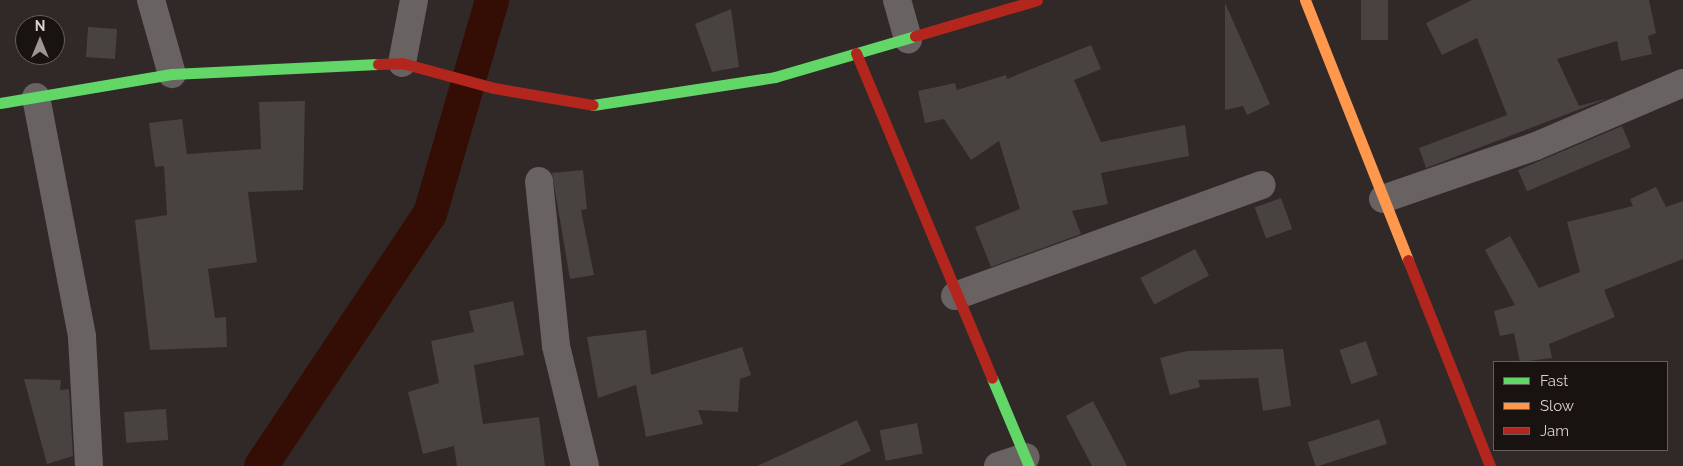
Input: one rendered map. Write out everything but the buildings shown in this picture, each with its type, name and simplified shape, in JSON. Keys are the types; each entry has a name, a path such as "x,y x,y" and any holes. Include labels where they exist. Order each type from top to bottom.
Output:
{"street":[{"path":"151,0 172,74"},
{"path":"402,63 414,0"},
{"path":"896,0 908,39"},
{"path":"0,103 172,74 402,63 494,88 602,107 775,77 1037,0"},
{"path":"1305,0 1490,466"},
{"path":"856,54 955,296 1028,461 998,466"},
{"path":"1383,199 1536,146 1683,83"},
{"path":"36,97 82,337 89,466"},
{"path":"539,181 556,346 585,466"},
{"path":"955,296 1262,185"}],"waterway":[{"path":"261,466 430,214 492,0"}],"traffic: fast":[{"path":"593,105 775,77 915,36"},
{"path":"0,103 172,74 378,64"},
{"path":"992,378 1029,466"}],"traffic: slow":[{"path":"1305,0 1408,260"}],"traffic: jam":[{"path":"915,36 1037,0"},
{"path":"856,53 992,378"},
{"path":"378,64 402,63 494,88 593,105"},
{"path":"1408,260 1490,466"}]}
